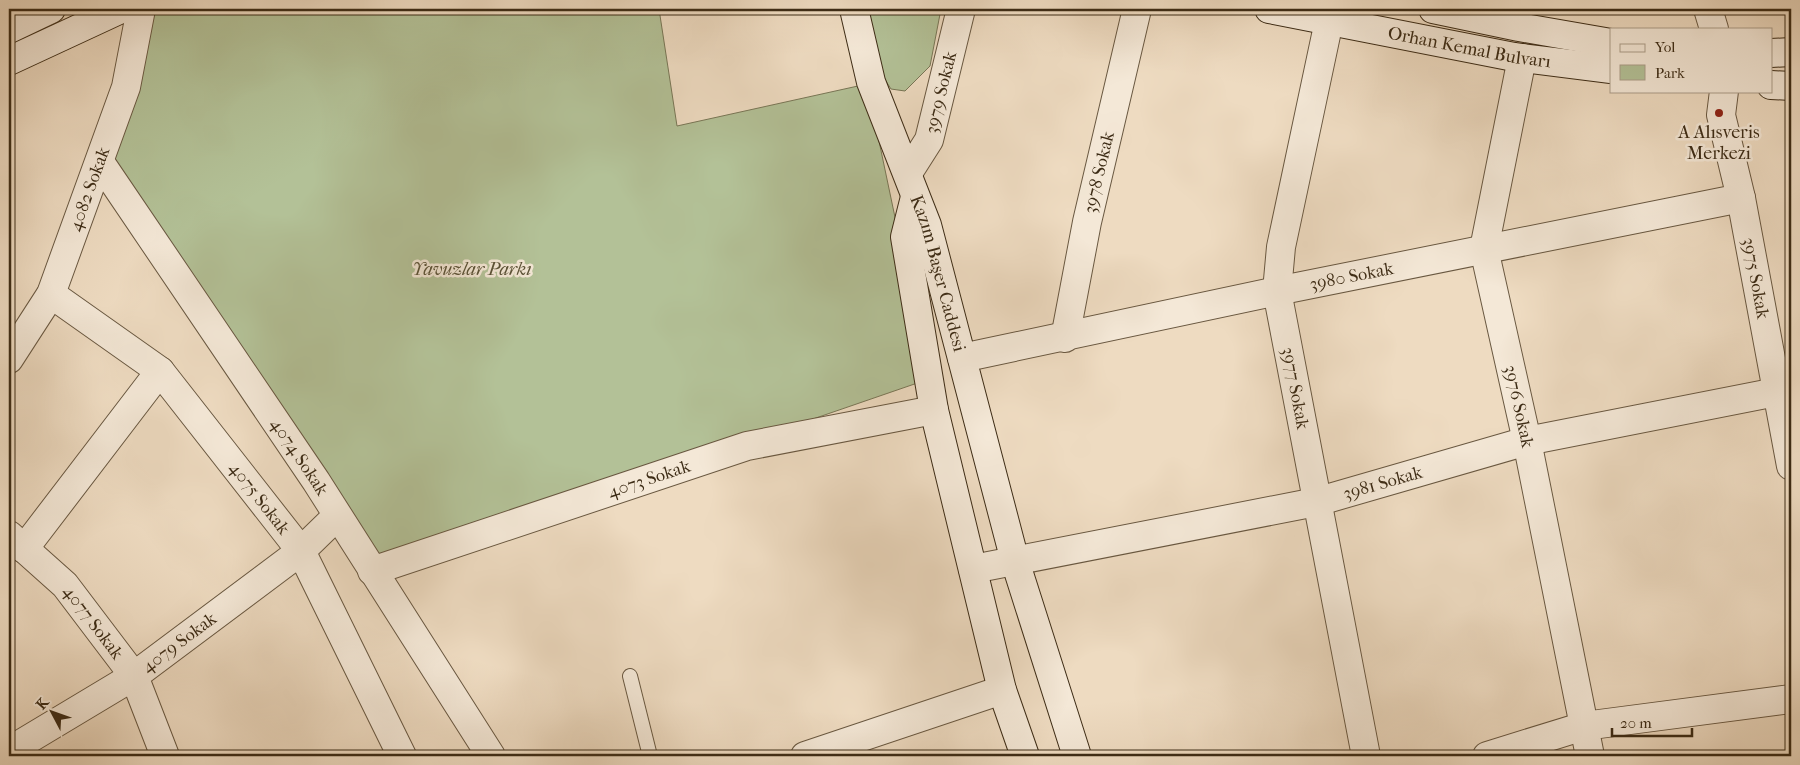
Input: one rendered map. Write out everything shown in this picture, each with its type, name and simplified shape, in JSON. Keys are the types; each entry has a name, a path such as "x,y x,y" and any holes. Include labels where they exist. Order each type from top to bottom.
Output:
{"street":[{"path":"11,23 51,9"},
{"path":"9,61 121,9"},
{"name":"4082 Sokak","path":"9,359 51,294 126,87 141,9"},
{"name":"Kazım Başer Caddesi","path":"854,9 871,82 927,225 1015,560 1077,756"},
{"name":"3979 Sokak","path":"911,185 929,140 961,9"},
{"name":"3978 Sokak","path":"1065,338 1087,222 1137,9"},
{"name":"Orhan Kemal Bulvarı","path":"1269,9 1522,58 1610,69"},
{"name":"Orhan Kemal Bulvarı","path":"1433,9 1504,17 1610,43"},
{"path":"1708,9 1714,28"},
{"name":"3977 Sokak","path":"1329,21 1281,247 1277,291 1366,756"},
{"path":"1772,53 1791,52"},
{"name":"3976 Sokak","path":"1522,58 1484,249 1526,441 1590,756"},
{"path":"1772,85 1791,86"},
{"name":"3975 Sokak","path":"1724,92 1721,115 1784,391 1791,466"},
{"name":"4074 Sokak","path":"100,162 337,516 491,756"},
{"name":"Kazım Başer Caddesi","path":"911,185 905,237 934,410 1002,690 1024,756"},
{"name":"3980 Sokak","path":"962,358 1065,338 1277,291 1741,198"},
{"name":"4075 Sokak","path":"51,294 160,371 301,551 402,756"},
{"path":"17,542 160,371"},
{"name":"3981 Sokak","path":"973,569 1316,502 1526,441 1784,391"},
{"name":"4073 Sokak","path":"372,571 747,446 934,410"},
{"name":"4079 Sokak","path":"9,751 134,676 301,551 337,516"},
{"name":"4077 Sokak","path":"17,542 65,585 134,676 165,756"},
{"path":"804,756 857,748 1002,690"},
{"path":"1487,756 1584,726 1791,699"}],"lane":[{"path":"630,676 650,756"}],"green space":[{"name":"Yavuzlar Parkı","path":"130,9 659,9 677,126 867,84 929,379 372,571 100,162"},
{"path":"867,9 941,9 930,66 905,91 891,89 882,75"}],"place":[{"name":"A Alısveris Merkezi","path":"1719,113"}]}
